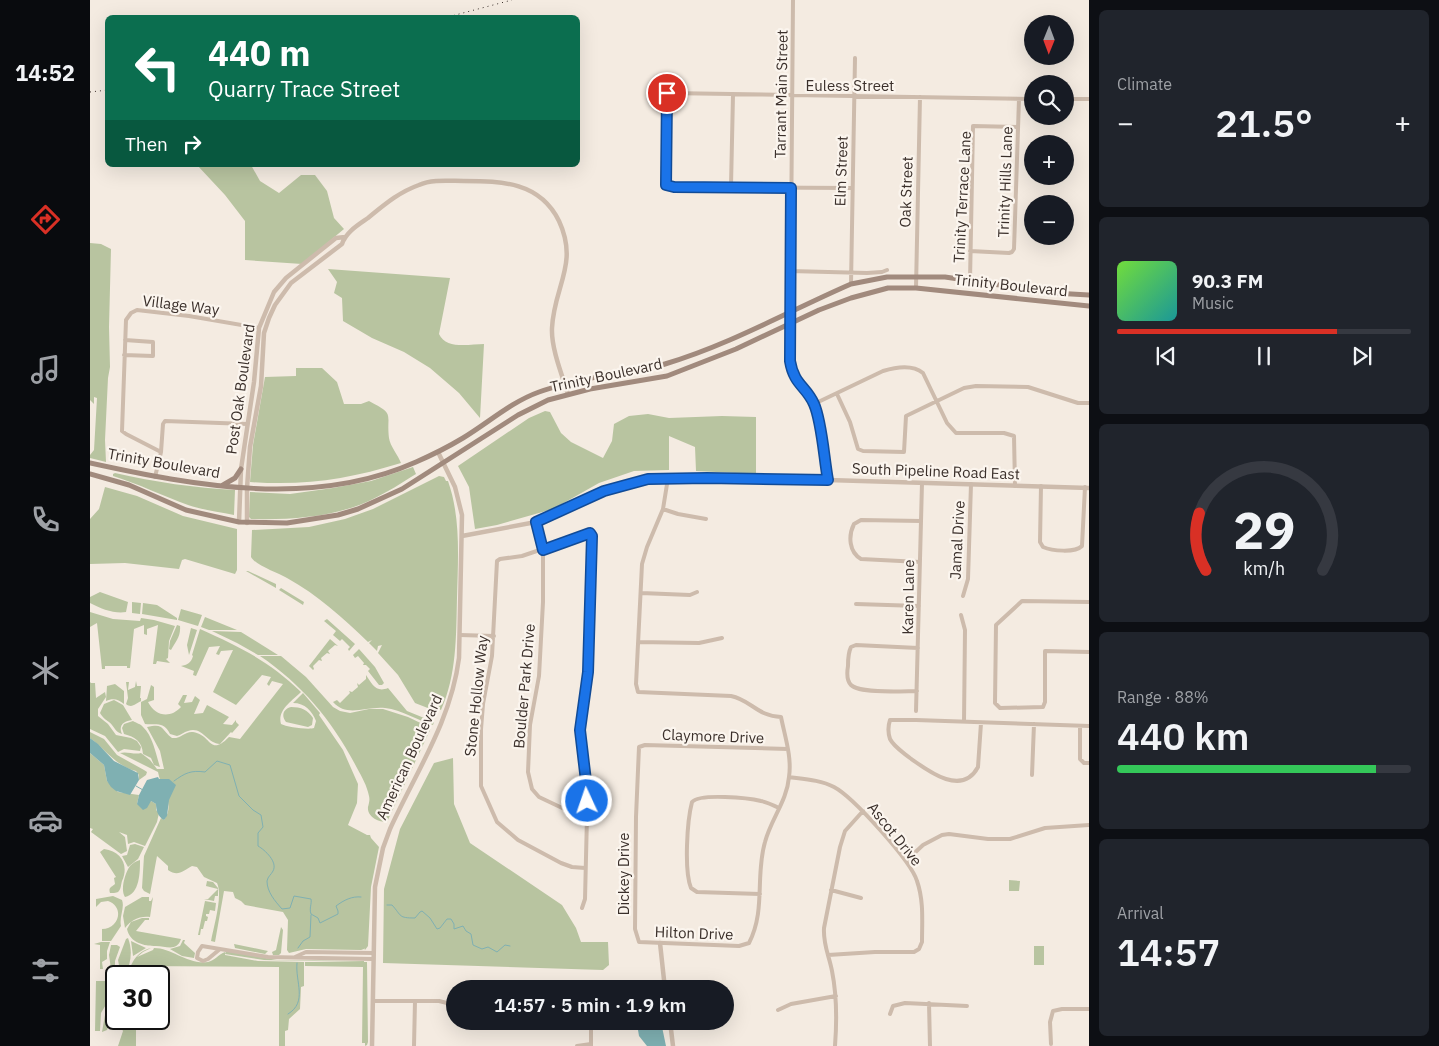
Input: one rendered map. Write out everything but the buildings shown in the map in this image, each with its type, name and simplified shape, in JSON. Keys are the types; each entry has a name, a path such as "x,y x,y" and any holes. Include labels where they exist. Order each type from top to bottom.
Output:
{"main road":[{"name":"Trinity Boulevard","path":"90,463 192,484 247,488 328,486 364,479 414,463 464,438 524,398 565,384 650,368 699,353 851,284 887,277 944,277 1089,295"},
{"name":"Trinity Boulevard","path":"90,474 129,485 186,510 239,522 286,523 312,520 358,509 402,489 518,414 548,400 590,389 667,376 736,349 819,310 869,292 888,288 916,288 1089,306"},
{"path":"220,486 230,483 241,469"}],"street":[{"name":"Tarrant Main Street","path":"794,0 790,361 793,375 814,404 819,419 828,480"},
{"name":"Elm Street","path":"851,284 851,188 855,58"},
{"name":"Euless Street","path":"731,186 674,187 666,185 667,93 1024,99"},
{"path":"733,95 731,186 851,188"},
{"name":"Oak Street","path":"916,288 920,97"},
{"name":"Trinity Hills Lane","path":"970,251 1009,253 1014,249 1019,99"},
{"path":"1074,99 1089,100"},
{"name":"Trinity Terrace Lane","path":"970,281 973,126 1018,127"},
{"name":"Post Oak Boulevard","path":"239,522 241,469 254,382 259,328 274,292 286,278 336,238 344,236 387,202 421,184 446,181 501,182 518,185 541,197 555,214 566,244 566,267 555,304 552,331 555,350 568,394"},
{"name":"Post Oak Boulevard","path":"247,523 250,445 261,386 262,347 265,329 274,305 291,283 342,244 344,236"},
{"path":"790,272 872,273 887,270"},
{"name":"Village Way","path":"125,340 126,320 137,310 190,316 259,328"},
{"path":"259,328 265,329"},
{"path":"124,355 153,356 153,342 125,340 124,355 122,431 161,452"},
{"path":"814,404 883,371 895,368 917,368 923,373 947,423 956,433 1004,433 1014,436 1015,486"},
{"path":"838,394 850,422 858,449 904,452 906,416 964,388 976,386 1028,387 1078,403 1089,403"},
{"path":"155,477 161,452 162,424 165,421 247,424"},
{"path":"250,445 245,437 253,432"},
{"name":"American Boulevard","path":"372,1046 375,887 383,848 393,822 447,711 456,676 460,635 462,515 455,486 438,452"},
{"path":"668,478 663,509 642,564 636,684 638,692 741,698 763,714 781,717 788,749 789,778 785,796 764,843 760,866 760,894 697,892 692,889 688,875 688,821 692,802 695,799 706,797 745,798 761,801 779,808"},
{"name":"South Pipeline Road East","path":"462,536 536,522 604,491 648,479 828,480 1087,487"},
{"name":"Karen Lane","path":"916,711 922,483"},
{"name":"Jamal Drive","path":"962,596 968,580 970,484"},
{"path":"1040,486 1040,539 1043,547 1074,550 1081,548 1084,542 1087,487"},
{"path":"663,509 706,519"},
{"path":"920,562 861,559 851,549 851,533 854,524 861,520 921,521"},
{"name":"Boulder Park Drive","path":"536,522 543,550 541,654 530,725 528,772 532,789 539,797 577,815 587,816"},
{"path":"543,550 583,534 590,533 592,536 588,672 580,730 586,781 587,816 585,900 582,908"},
{"name":"Stone Hollow Way","path":"543,550 497,561 494,636 481,729 481,786 497,822 518,840 561,863 572,867 586,868"},
{"path":"641,593 690,595 697,592"},
{"path":"1089,602 1022,601 996,625 995,704 1000,708 1042,707 1045,702 1045,651 1089,652"},
{"path":"856,604 919,606"},
{"path":"961,615 966,630 964,722"},
{"path":"460,635 494,636"},
{"path":"638,642 699,643 722,638"},
{"path":"917,691 866,690 856,688 849,681 848,670 849,651 851,647 856,645 918,648"},
{"path":"982,723 977,769 966,778 954,780 933,774 901,751 890,740 888,733 890,720 1089,726"},
{"path":"1032,775 1034,724"},
{"path":"1080,726 1080,757 1082,762 1089,764"},
{"name":"Claymore Drive","path":"639,747 645,745 788,749"},
{"name":"Dickey Drive","path":"639,747 635,929 639,942"},
{"name":"Ascot Drive","path":"789,778 811,780 833,786 852,800 906,861 917,879 920,892 922,942 919,949 914,952 875,952 828,956"},
{"path":"835,1046 837,1023 836,996 832,968 823,941 840,847 845,832 863,811"},
{"path":"906,861 929,841 945,834 988,839 1010,839 1045,828 1089,825"},
{"path":"831,890 861,898"},
{"name":"Hilton Drive","path":"639,942 739,946 749,943 758,918 760,894"},
{"path":"660,943 664,980"},
{"path":"220,949 208,959 198,958 198,952 202,946 220,949 268,957 373,958"},
{"path":"295,957 306,952 373,953"},
{"path":"778,1010 791,1004 836,996"},
{"path":"373,1001 439,1001 446,1003"},
{"path":"414,1046 415,1001"},
{"path":"890,1014 892,1006 905,1003 967,1006"},
{"path":"929,1003 930,1046"},
{"path":"1051,1044 1050,1022 1052,1012 1062,1009 1089,1009"},
{"path":"577,1046 591,1045 591,1030"},
{"path":"671,1030 673,1046"}],"green space":[{"path":"199,167 252,167 260,181 279,193 301,175 315,175 327,191 334,218 344,229 302,264 245,260 245,221 225,195"},
{"path":"90,243 101,244 111,249 110,367 105,440 106,462 90,458 94,450 97,398 94,397 94,404 90,400"},
{"path":"328,269 450,278 439,334 442,339 453,344 484,344 480,418 459,393 430,368 404,352 372,338 343,321 342,298 334,293 337,282"},
{"path":"296,368 322,368 337,382 344,404 361,404 369,401 383,409 388,415 388,430 392,447 401,463 327,480 290,483 250,482 253,445 265,377 296,376"},
{"path":"545,411 550,412 561,433 571,442 603,458 612,441 614,424 629,416 648,414 669,418 756,417 756,474 696,471 695,447 669,436 669,470 634,471 599,483 553,509 497,525 475,529 469,487 458,466 529,418"},
{"path":"413,467 416,474 377,497 347,509 299,518 251,519 249,517 250,492 290,494 333,488 371,481"},
{"path":"115,473 175,484 235,490 234,515 188,505 113,476"},
{"path":"439,476 444,477 448,481 452,495 457,524 458,553 455,655 450,683 441,710 439,709 438,712 415,703 398,675 378,653 382,645 378,646 377,651 369,643 372,640 368,642 320,599 287,578 257,563 251,557 252,530 309,527 345,519 373,509"},
{"path":"105,487 137,496 183,516 237,529 237,570 235,574 185,559 182,560 179,569 125,563 90,564 90,519 99,509"},
{"path":"246,571 276,584 276,588"},
{"path":"281,588 304,602 303,605 279,590"},
{"path":"100,592 128,602 126,612 108,610 90,603 90,597"},
{"path":"132,602 141,603 140,614 132,613"},
{"path":"143,603 157,605 177,618 177,620 142,614"},
{"path":"181,609 202,615 198,626 178,620"},
{"path":"90,612 113,619 140,621 141,618 175,626 169,641 168,658 166,659 170,663 157,661 156,664 153,664 158,625 147,629 147,635 144,634 144,625 134,629 130,668 127,668 127,666 105,666 105,669 102,669 97,623 90,627"},
{"path":"205,617 237,630 209,630 201,627"},
{"path":"327,619 355,644 349,651 350,647 342,639 340,641 333,635 336,631 324,621"},
{"path":"177,625 180,626 180,633 171,650 169,649 170,641"},
{"path":"191,628 197,630 189,655 187,645"},
{"path":"200,629 266,663 301,692 283,710 280,719 281,724 298,728 314,728 316,721 310,711 301,704 293,703 303,693 320,713 319,715 343,750 358,784 357,803 348,825 370,835 379,847 371,887 368,946 365,950 364,948 361,950 306,949 289,953 287,950 288,920 283,912 245,905 235,898 233,892 224,891 215,942 211,941 219,889 217,883 204,877 197,867 192,866 175,873 168,870 168,866 157,856 150,894 142,888 144,856 161,818 164,820 169,808 167,796 158,772 120,753 141,753 157,769 164,769 160,751 147,727 153,726 160,726 172,738 193,732 204,737 214,745 222,743 229,737 240,739 283,684 272,681 269,686 267,684 271,677 262,675 236,705 213,692 233,650 221,651 219,655 216,654 220,646 209,647 196,676 193,675 194,671 181,666 188,663 192,658"},
{"path":"212,631 241,632 278,655 258,655"},
{"path":"330,639 338,646 335,645 328,651 330,654 327,653 321,658 322,661 319,660 313,666 313,670 309,666"},
{"path":"359,649 375,667 384,683 382,685 379,685 368,671 370,669 363,665 364,663 358,656 355,658 353,655"},
{"path":"260,656 281,656 306,677 333,707 340,711 350,713 369,709 383,709 408,717 431,728 387,822 377,820 369,814 369,797 364,782 348,751 327,720 290,679"},
{"path":"366,675 377,688 388,688 407,711 434,722 433,725 391,709 351,710 338,707 333,702 337,700 340,703 350,693 349,691 352,692 358,687 357,683 359,685 366,679"},
{"path":"136,681 137,686 141,686 141,701 132,706 126,704 128,698 126,682 129,682 128,690 135,687"},
{"path":"90,682 95,683 96,698 105,692 106,697 98,709 98,716 108,724 116,735 137,741 141,747 140,751 124,749 118,752 105,736 90,729"},
{"path":"115,684 124,691 124,704 111,699 106,701 107,686"},
{"path":"151,685 154,687 154,700 148,702 159,713 168,714 177,711 181,707 178,704 183,695 187,695 184,703 192,702 195,696 200,700 194,714 203,713 207,705 229,717 223,724 232,725 236,720 239,725 220,744 193,730 177,736 170,734 162,725 145,724 141,715 141,702 147,699"},
{"path":"114,700 123,705 132,720 122,724 122,734 116,731 100,713 104,704"},
{"path":"291,707 301,708 309,713 313,718 312,725 308,727 286,722 284,713 286,709"},
{"path":"133,721 142,726 149,735 160,767 154,765 151,758 143,754 137,740 124,734 122,728 124,724"},
{"path":"90,732 104,739 117,755 147,772 146,775 139,780 139,775 136,771 129,769 112,757 90,738"},
{"path":"90,753 104,765 107,781 118,792 139,795 137,804 151,801 156,804 156,810 159,813 157,822 145,846 134,842 128,844 127,835 119,832 125,837 127,851 121,854 91,832 93,829 90,828"},
{"path":"453,758 454,804 470,843 562,905 576,928 581,942 608,942 609,965 603,970 383,963 384,889 400,829 434,763"},
{"path":"135,844 144,847 138,859 128,867 122,856 127,855 130,845"},
{"path":"104,849 110,850 119,856 124,865 124,875 117,892 110,893 110,888 115,884 114,878 116,877 100,852"},
{"path":"140,860 138,882 134,892 125,897 123,886 126,873 131,865"},
{"path":"1009,880 1020,881 1019,891 1009,891"},
{"path":"207,881 213,882 218,889 206,886"},
{"path":"218,889 218,896 215,896 214,901 204,899 208,899"},
{"path":"113,896 122,900 121,926 111,941 102,941 102,929 108,928 116,922 118,912 117,908 108,901 101,902 96,907 96,899"},
{"path":"142,897 149,897 149,901 151,901 153,897 150,917 136,919 125,928 123,916 125,907"},
{"path":"205,901 216,903 215,911 210,910 209,914 206,914 208,917 207,921 205,921 203,929 201,929 200,935 198,935"},
{"path":"142,918 149,918 149,920 145,920 136,931 181,939 177,946 147,945 134,941 127,929 131,922"},
{"path":"281,927 283,930 281,953 273,955 272,952 276,950"},
{"path":"128,938 131,952 129,965 119,965 118,960"},
{"path":"183,940 195,953 194,958 182,956 170,949 180,946"},
{"path":"131,941 146,948 133,956"},
{"path":"110,942 107,959 102,962 103,969 100,969 100,945 94,944"},
{"path":"234,944 268,951 265,954 235,948"},
{"path":"111,945 120,947 115,965 110,965 109,955"},
{"path":"1034,946 1044,946 1044,965 1034,965"},
{"path":"151,948 137,957 154,948 201,962 208,962 225,952 225,955 258,961 304,962 304,986 301,987 300,1009 289,1019 288,1030 285,1031 285,1046 279,1046 279,967 132,965 135,958 142,952"},
{"path":"226,951 277,960 364,962 264,960 225,954"},
{"path":"305,962 367,962 367,1045 365,1046 365,1043 362,1043 363,967 305,966"},
{"path":"96,981 105,981 105,1006 101,1013 100,1031 95,1031"},
{"path":"105,1015 105,1030 107,1030 102,1032"},
{"path":"136,1030 136,1046 118,1046 123,1031"}],"water":[{"path":"90,738 114,761 138,773 139,780 130,795 116,791 111,787 107,781 104,765 90,753"},
{"path":"158,777 159,779 169,779 176,785 169,800 167,816 164,820 156,809 156,804 151,801 147,808 143,810 137,804 139,795 147,780"},
{"path":"638,1030 663,1030 666,1046 647,1046 639,1036"}],"waterway":[{"path":"174,781 188,773 196,771 205,772 217,761 230,765 239,796 261,815 263,827 258,833 258,846 267,853 274,864 273,871 267,879 267,885 272,896 282,909 290,908 294,896 311,899 311,914 318,918 320,923 338,914 336,906 342,902 351,898 361,897"},
{"path":"136,786 143,790"},
{"path":"387,905 392,905 401,916 406,918 415,918 422,911 430,918 437,929 447,919 451,919 454,929 463,926 471,934 473,945 482,949 488,947 497,952 505,945 510,946"},
{"path":"298,948 303,941 310,937 311,915"},
{"path":"288,1014 298,1004 297,963"}],"railway":[{"path":"455,15 512,0"},
{"path":"90,92 105,90"}],"route":[{"path":"587,801 580,730 588,672 592,536 590,533 583,534 543,550 536,522 604,491 648,479 828,480 819,419 811,398 793,375 790,361 791,188 674,187 666,185 667,93"}]}
